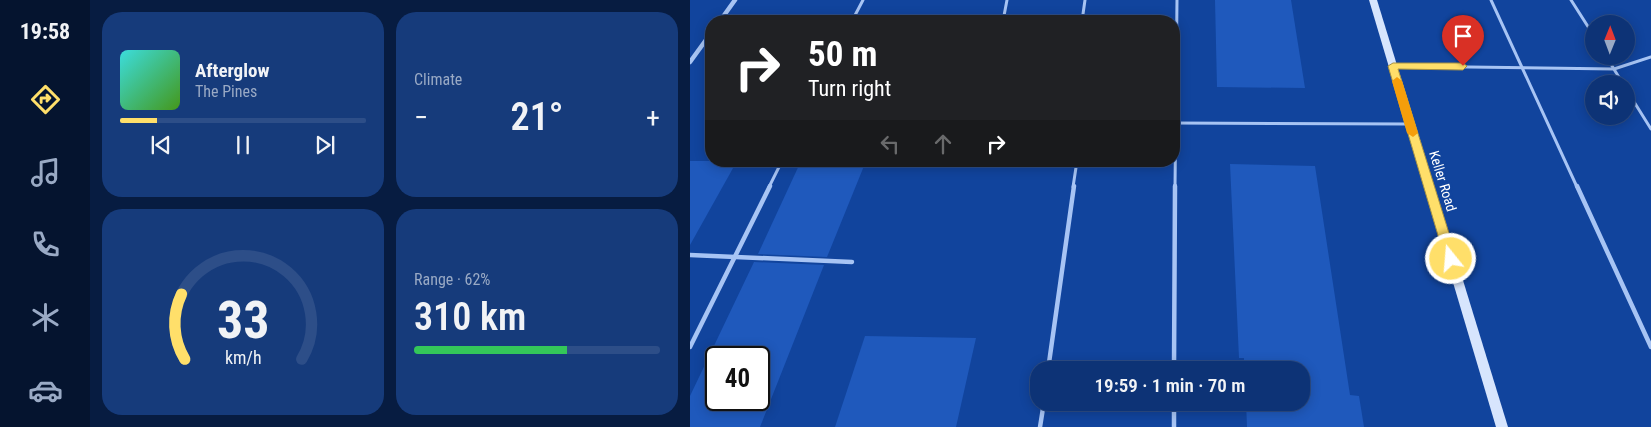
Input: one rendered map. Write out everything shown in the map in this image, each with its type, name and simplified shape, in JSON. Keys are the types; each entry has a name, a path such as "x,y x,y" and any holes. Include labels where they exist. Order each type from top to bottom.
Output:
{"street":[{"path":"724,15 735,0"},
{"name":"Keller Road","path":"1373,0 1502,427"},
{"path":"690,62 705,41"}],"lane":[{"path":"855,15 863,0"},
{"path":"1004,15 1007,0"},
{"path":"1083,15 1085,0"},
{"path":"1177,0 1177,15"},
{"path":"1491,0 1651,346"},
{"path":"1571,0 1585,22"},
{"path":"1393,66 1614,69 1651,58"},
{"path":"1612,65 1618,75"},
{"path":"1635,103 1651,128"},
{"path":"1180,123 1410,124"},
{"path":"690,347 779,167"},
{"path":"1049,361 1076,167"},
{"path":"1174,361 1176,167"},
{"path":"690,255 852,262"},
{"path":"1040,427 1043,411"},
{"path":"1174,411 1174,427"}],"building":[{"path":"1215,0 1291,0 1305,88 1217,87"},
{"path":"690,161 705,161 705,167 734,167 690,245"},
{"path":"1230,164 1315,166 1350,395 1359,396 1364,427 1247,427 1246,411 1310,411 1310,361 1244,361 1244,358 1239,358"},
{"path":"798,167 864,167 827,257 758,254"},
{"path":"754,262 824,265 770,402 770,346 714,346"},
{"path":"865,336 976,338 956,427 835,427"},
{"path":"705,365 705,411 766,411 760,427 690,427 690,396"}],"slow traffic":[{"path":"1397,81 1413,133"}],"route":[{"path":"1451,259 1393,66 1463,66"}]}
